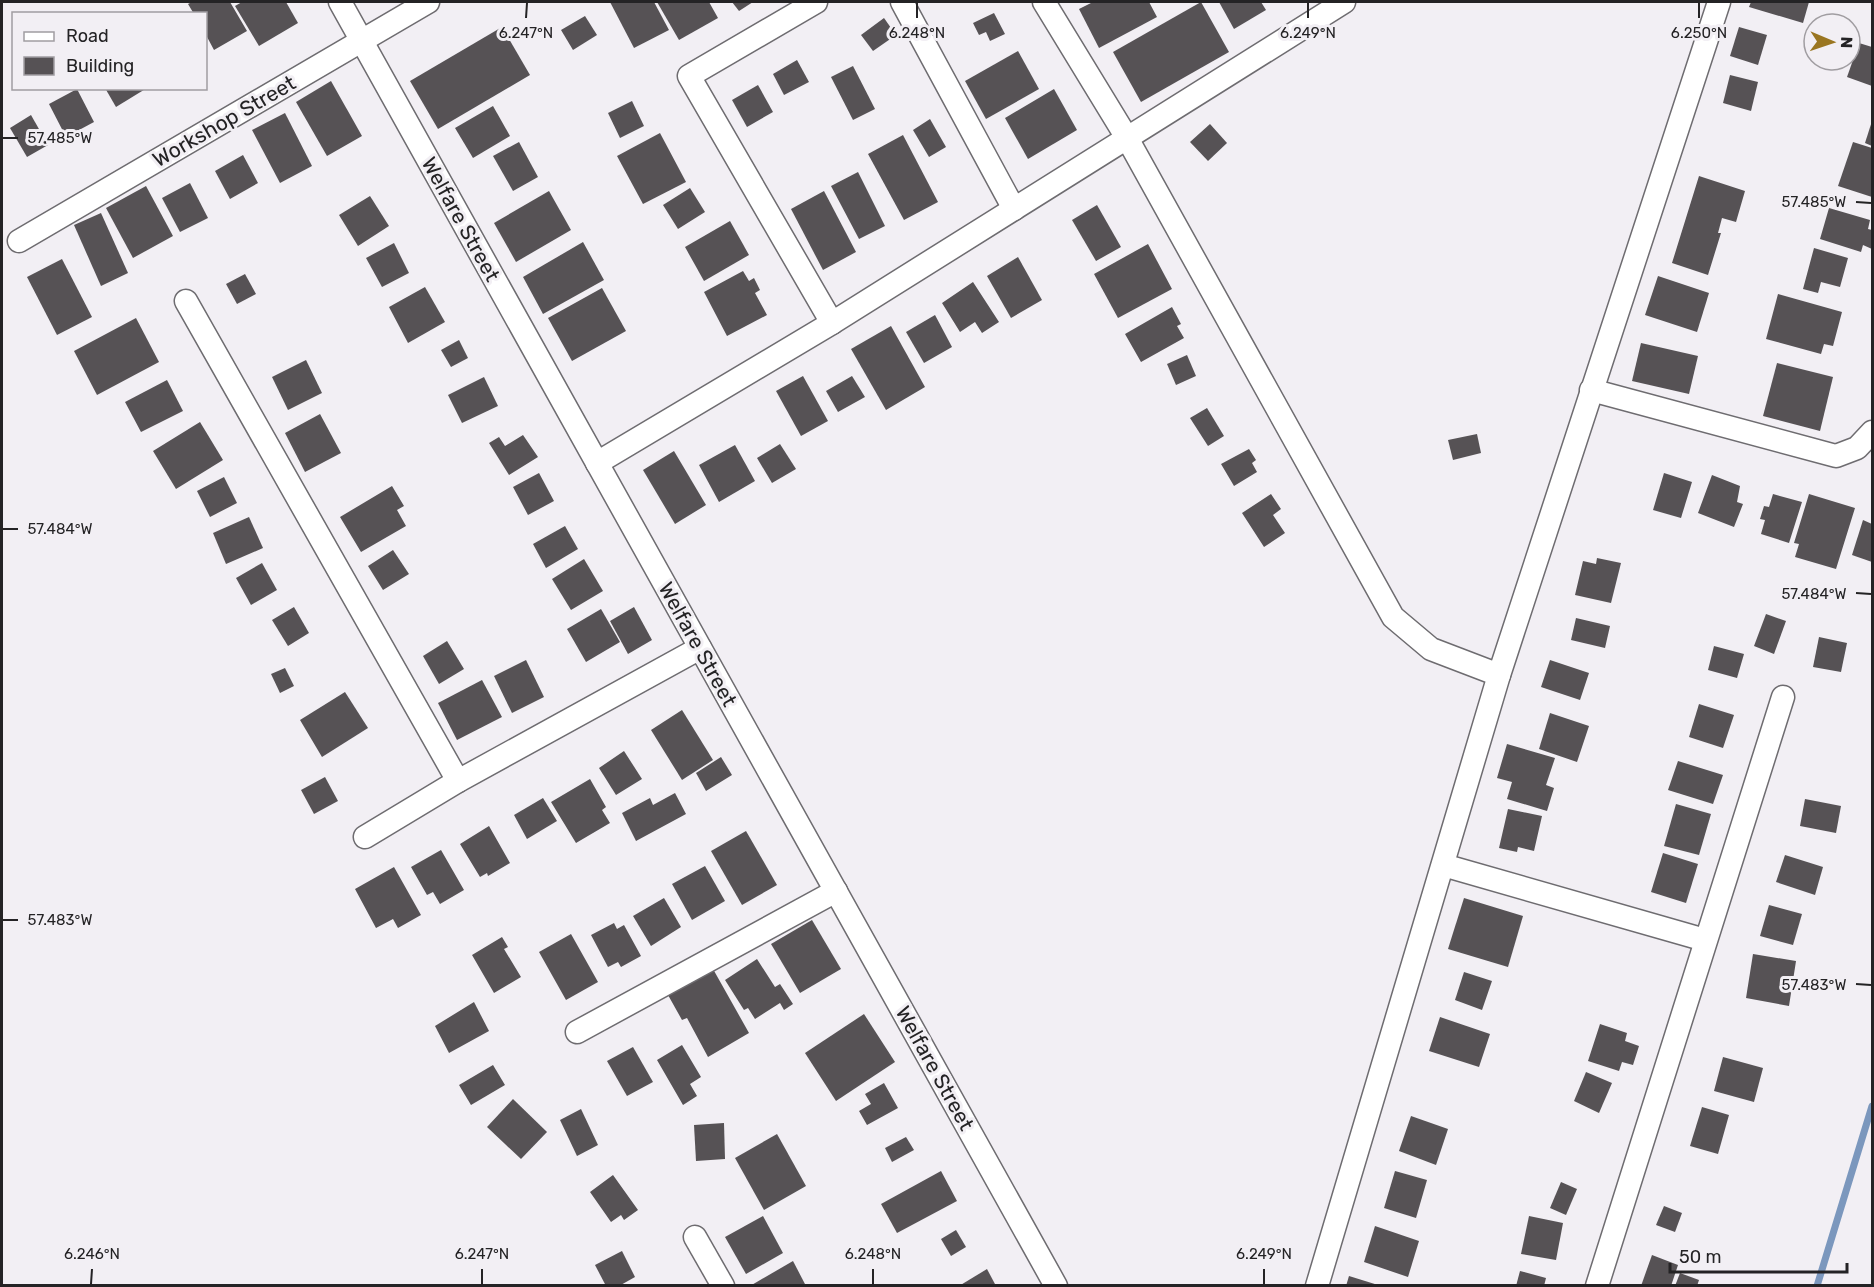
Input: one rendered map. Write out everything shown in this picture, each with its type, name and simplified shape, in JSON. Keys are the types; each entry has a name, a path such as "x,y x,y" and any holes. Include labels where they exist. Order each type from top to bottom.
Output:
{"street":[{"name":"Welfare Street","path":"340,2 1056,1286"},
{"name":"Workshop Street","path":"19,241 428,2"},
{"path":"816,2 688,76 832,323"},
{"path":"902,2 1014,209"},
{"path":"1044,2 1127,138 1393,617 1431,649 1498,675"},
{"path":"597,463 832,323 1344,2"},
{"path":"1317,1286 1498,675 1719,2"},
{"path":"186,301 458,781"},
{"path":"1591,390 1836,456 1857,448 1872,432"},
{"path":"365,837 458,781 700,648"},
{"path":"1597,1286 1783,697"},
{"path":"1443,865 1706,940"},
{"path":"577,1032 836,891"},
{"path":"695,1237 723,1286"}],"building":[{"path":"192,2 230,2 247,31 214,50 207,37 207,12 193,12 188,4"},
{"path":"242,2 286,2 298,23 259,46 235,6"},
{"path":"610,2 654,2 669,30 634,48"},
{"path":"657,2 709,2 718,18 679,40"},
{"path":"732,2 753,2 739,11"},
{"path":"1093,2 1149,2 1157,17 1099,48 1079,9"},
{"path":"1201,2 1229,52 1141,102 1113,52"},
{"path":"1219,2 1261,2 1266,10 1234,29"},
{"path":"1751,2 1809,2 1806,12 1802,12 1802,23 1749,7"},
{"path":"994,13 1005,34 990,41 986,32 979,35 973,23"},
{"path":"585,16 597,35 573,50 561,30"},
{"path":"884,18 896,35 873,51 861,35"},
{"path":"502,27 530,75 438,129 410,81"},
{"path":"1739,27 1767,35 1758,65 1730,56"},
{"path":"1862,44 1872,47 1872,86 1847,77 1849,72 1862,72"},
{"path":"1018,51 1039,89 986,119 965,81"},
{"path":"797,60 809,82 784,95 773,74"},
{"path":"853,66 875,109 853,120 831,77"},
{"path":"1730,75 1758,82 1751,111 1723,103"},
{"path":"331,81 362,136 327,156 296,102"},
{"path":"758,85 773,112 747,127 732,100"},
{"path":"1054,89 1077,130 1028,159 1005,118"},
{"path":"78,90 94,122 66,137 49,104"},
{"path":"106,90 144,90 116,107"},
{"path":"632,101 644,126 620,138 608,113"},
{"path":"493,106 510,136 473,158 455,128"},
{"path":"285,113 312,166 280,183 252,130"},
{"path":"31,115 48,145 27,157 10,128"},
{"path":"930,119 946,147 929,157 913,130"},
{"path":"1872,121 1872,146 1865,143"},
{"path":"1210,124 1227,143 1208,161 1190,142"},
{"path":"660,133 686,182 643,204 617,156"},
{"path":"903,135 938,202 904,220 868,154"},
{"path":"519,142 538,177 513,191 493,156"},
{"path":"1853,142 1872,148 1872,197 1838,186"},
{"path":"243,155 258,183 230,199 215,171"},
{"path":"858,172 885,226 859,239 831,186"},
{"path":"1699,176 1745,191 1736,222 1722,218 1718,233 1721,233 1708,275 1672,263"},
{"path":"190,183 208,218 180,232 162,198"},
{"path":"146,186 173,236 133,258 106,208"},
{"path":"690,188 705,212 678,229 663,205"},
{"path":"549,191 571,230 516,262 494,223"},
{"path":"824,191 856,252 823,270 791,209"},
{"path":"370,196 389,226 358,246 339,215"},
{"path":"1097,205 1121,247 1096,261 1072,220"},
{"path":"1829,208 1870,220 1868,229 1872,230 1872,249 1863,245 1861,252 1820,239"},
{"path":"101,213 128,273 101,286 74,225"},
{"path":"730,221 749,255 704,281 685,247"},
{"path":"583,242 604,280 543,314 523,277"},
{"path":"394,243 409,273 382,287 366,258"},
{"path":"1148,244 1172,289 1118,318 1094,274"},
{"path":"1814,248 1848,258 1840,287 1821,282 1818,293 1803,289"},
{"path":"1018,257 1042,300 1011,318 987,276"},
{"path":"62,259 92,317 57,335 27,277"},
{"path":"743,271 749,281 754,278 760,290 755,293 767,315 727,336 704,292"},
{"path":"245,274 256,294 237,304 226,284"},
{"path":"1658,276 1709,293 1697,332 1645,315"},
{"path":"973,282 999,322 982,333 975,322 960,332 942,303"},
{"path":"425,287 445,322 408,343 389,307"},
{"path":"602,288 626,331 572,361 548,318"},
{"path":"1778,294 1842,312 1833,346 1824,344 1821,354 1766,339"},
{"path":"1172,307 1181,324 1177,326 1184,338 1141,362 1125,334"},
{"path":"935,315 952,347 924,363 906,332"},
{"path":"136,318 159,362 97,395 74,351"},
{"path":"891,326 925,387 886,410 851,349"},
{"path":"459,340 468,358 451,367 441,350"},
{"path":"1641,343 1698,356 1689,394 1632,381"},
{"path":"1187,355 1196,376 1176,385 1167,364"},
{"path":"306,360 322,393 288,410 272,377"},
{"path":"1777,363 1833,377 1820,431 1763,416"},
{"path":"803,376 828,421 801,436 776,391"},
{"path":"852,376 865,397 838,412 826,391"},
{"path":"484,377 498,406 462,423 448,395"},
{"path":"167,380 183,411 141,432 125,402"},
{"path":"1207,408 1224,436 1208,446 1190,418"},
{"path":"320,414 341,453 305,472 285,433"},
{"path":"200,422 223,460 176,489 153,451"},
{"path":"1477,434 1481,453 1453,460 1448,440"},
{"path":"523,435 538,457 509,475 489,443 499,437 505,446"},
{"path":"780,444 796,469 772,483 757,458"},
{"path":"735,445 755,481 719,502 699,465"},
{"path":"1249,449 1256,460 1252,463 1257,472 1234,486 1221,464"},
{"path":"674,451 706,505 675,524 643,470"},
{"path":"539,473 554,501 528,515 513,487"},
{"path":"1664,473 1692,482 1681,518 1653,510"},
{"path":"1712,475 1740,486 1737,502 1743,504 1734,527 1698,513"},
{"path":"224,477 237,503 210,517 197,491"},
{"path":"392,486 404,506 397,510 406,526 361,552 340,517"},
{"path":"1271,494 1281,509 1273,515 1285,533 1264,547 1242,513"},
{"path":"1773,494 1802,502 1789,543 1761,534 1765,520 1760,519 1764,506 1769,507"},
{"path":"1809,494 1855,508 1836,569 1795,557 1799,544 1794,543"},
{"path":"249,517 263,548 226,564 213,533"},
{"path":"1863,520 1872,524 1872,562 1852,555"},
{"path":"565,526 578,549 546,568 533,544"},
{"path":"393,550 409,574 383,590 368,566"},
{"path":"1597,558 1621,563 1611,603 1575,595 1583,561 1596,564"},
{"path":"584,559 603,591 571,610 552,579"},
{"path":"262,563 277,590 251,605 236,578"},
{"path":"294,607 309,633 288,646 272,620"},
{"path":"634,607 652,640 628,654 610,621"},
{"path":"601,609 620,642 586,662 567,629"},
{"path":"1766,614 1786,621 1774,654 1754,646"},
{"path":"1576,618 1610,626 1605,648 1571,640"},
{"path":"1819,637 1847,643 1841,672 1813,667"},
{"path":"447,641 464,669 439,684 423,656"},
{"path":"1714,646 1744,654 1737,678 1708,670"},
{"path":"526,660 544,697 512,713 494,676"},
{"path":"1550,660 1589,673 1580,700 1541,687"},
{"path":"285,668 294,686 280,693 271,674"},
{"path":"482,680 502,717 457,740 438,703"},
{"path":"345,692 368,728 322,757 300,720"},
{"path":"1699,704 1734,715 1723,748 1689,737"},
{"path":"682,710 713,760 682,780 651,730"},
{"path":"1550,713 1589,726 1577,762 1539,749"},
{"path":"1507,744 1555,758 1546,785 1554,788 1547,811 1507,799 1512,782 1497,778"},
{"path":"624,751 642,779 616,795 599,768"},
{"path":"721,757 732,775 706,791 696,773"},
{"path":"1678,761 1723,775 1713,804 1668,790"},
{"path":"325,777 338,801 314,814 301,790"},
{"path":"590,779 606,807 602,810 610,823 576,843 551,802"},
{"path":"675,793 686,814 636,841 622,813 650,798 653,805"},
{"path":"543,798 557,821 527,839 514,815"},
{"path":"1805,799 1841,806 1836,833 1800,826"},
{"path":"1676,804 1711,814 1699,855 1664,846"},
{"path":"1508,809 1542,816 1534,851 1518,847 1517,852 1499,848"},
{"path":"489,826 510,863 488,876 487,873 480,877 460,844"},
{"path":"746,831 777,885 742,905 711,851"},
{"path":"441,850 464,890 440,904 433,892 427,895 411,867"},
{"path":"1663,853 1698,864 1686,903 1651,892"},
{"path":"1785,855 1823,867 1815,895 1776,882"},
{"path":"705,866 725,901 692,920 672,884"},
{"path":"394,867 421,915 398,928 393,919 376,928 355,889"},
{"path":"664,898 681,927 651,946 633,916"},
{"path":"1464,898 1523,916 1508,967 1448,949"},
{"path":"1769,905 1802,914 1793,945 1760,936"},
{"path":"812,920 841,969 800,993 771,944"},
{"path":"614,923 617,929 624,925 641,956 621,967 618,962 608,967 591,935"},
{"path":"571,934 598,982 566,1000 539,952"},
{"path":"502,937 508,947 504,949 521,977 494,993 472,955"},
{"path":"1753,954 1796,961 1789,1006 1746,998"},
{"path":"757,959 775,987 780,984 793,1004 784,1010 780,1003 755,1019 748,1008 744,1010 725,980"},
{"path":"713,969 749,1033 708,1057 687,1018 682,1020 668,995"},
{"path":"1464,972 1492,981 1482,1010 1455,1000"},
{"path":"474,1002 489,1031 449,1053 435,1026"},
{"path":"864,1014 895,1062 836,1101 805,1053"},
{"path":"1440,1017 1490,1034 1479,1067 1429,1051"},
{"path":"1600,1024 1627,1033 1625,1041 1639,1046 1633,1065 1622,1062 1619,1071 1588,1061"},
{"path":"682,1045 701,1077 690,1084 697,1096 683,1105 657,1060"},
{"path":"633,1047 653,1082 627,1096 607,1061"},
{"path":"1723,1057 1763,1068 1754,1102 1714,1091"},
{"path":"493,1065 505,1085 471,1105 459,1085"},
{"path":"1586,1072 1612,1083 1599,1113 1574,1101"},
{"path":"884,1083 898,1108 867,1125 859,1111 871,1104 865,1094"},
{"path":"513,1099 547,1132 521,1159 487,1127"},
{"path":"1702,1107 1729,1115 1718,1154 1690,1146"},
{"path":"581,1109 598,1145 577,1156 560,1120"},
{"path":"1411,1116 1448,1129 1436,1165 1399,1151"},
{"path":"724,1123 725,1159 696,1161 694,1125"},
{"path":"777,1134 806,1186 764,1210 735,1158"},
{"path":"906,1137 914,1150 892,1162 885,1148"},
{"path":"941,1171 957,1201 897,1233 881,1204"},
{"path":"1395,1171 1427,1180 1416,1218 1384,1208"},
{"path":"613,1175 638,1210 624,1220 621,1215 611,1222 590,1192"},
{"path":"1561,1182 1577,1189 1566,1215 1550,1208"},
{"path":"1664,1206 1682,1213 1675,1232 1656,1225"},
{"path":"763,1216 783,1253 746,1274 725,1237"},
{"path":"1529,1216 1563,1223 1556,1260 1521,1254"},
{"path":"1375,1226 1419,1241 1408,1277 1364,1262"},
{"path":"956,1230 966,1247 951,1256 941,1239"},
{"path":"622,1251 635,1277 619,1286 606,1286 595,1265"},
{"path":"1652,1255 1678,1265 1671,1286 1641,1286"},
{"path":"793,1261 806,1286 750,1286"},
{"path":"987,1269 996,1286 959,1286"},
{"path":"1520,1271 1546,1278 1544,1286 1516,1286"},
{"path":"1680,1273 1699,1280 1697,1286 1675,1286"},
{"path":"1349,1276 1378,1285 1378,1286 1346,1286"}],"waterway":[{"path":"1817,1286 1872,1106"}]}
